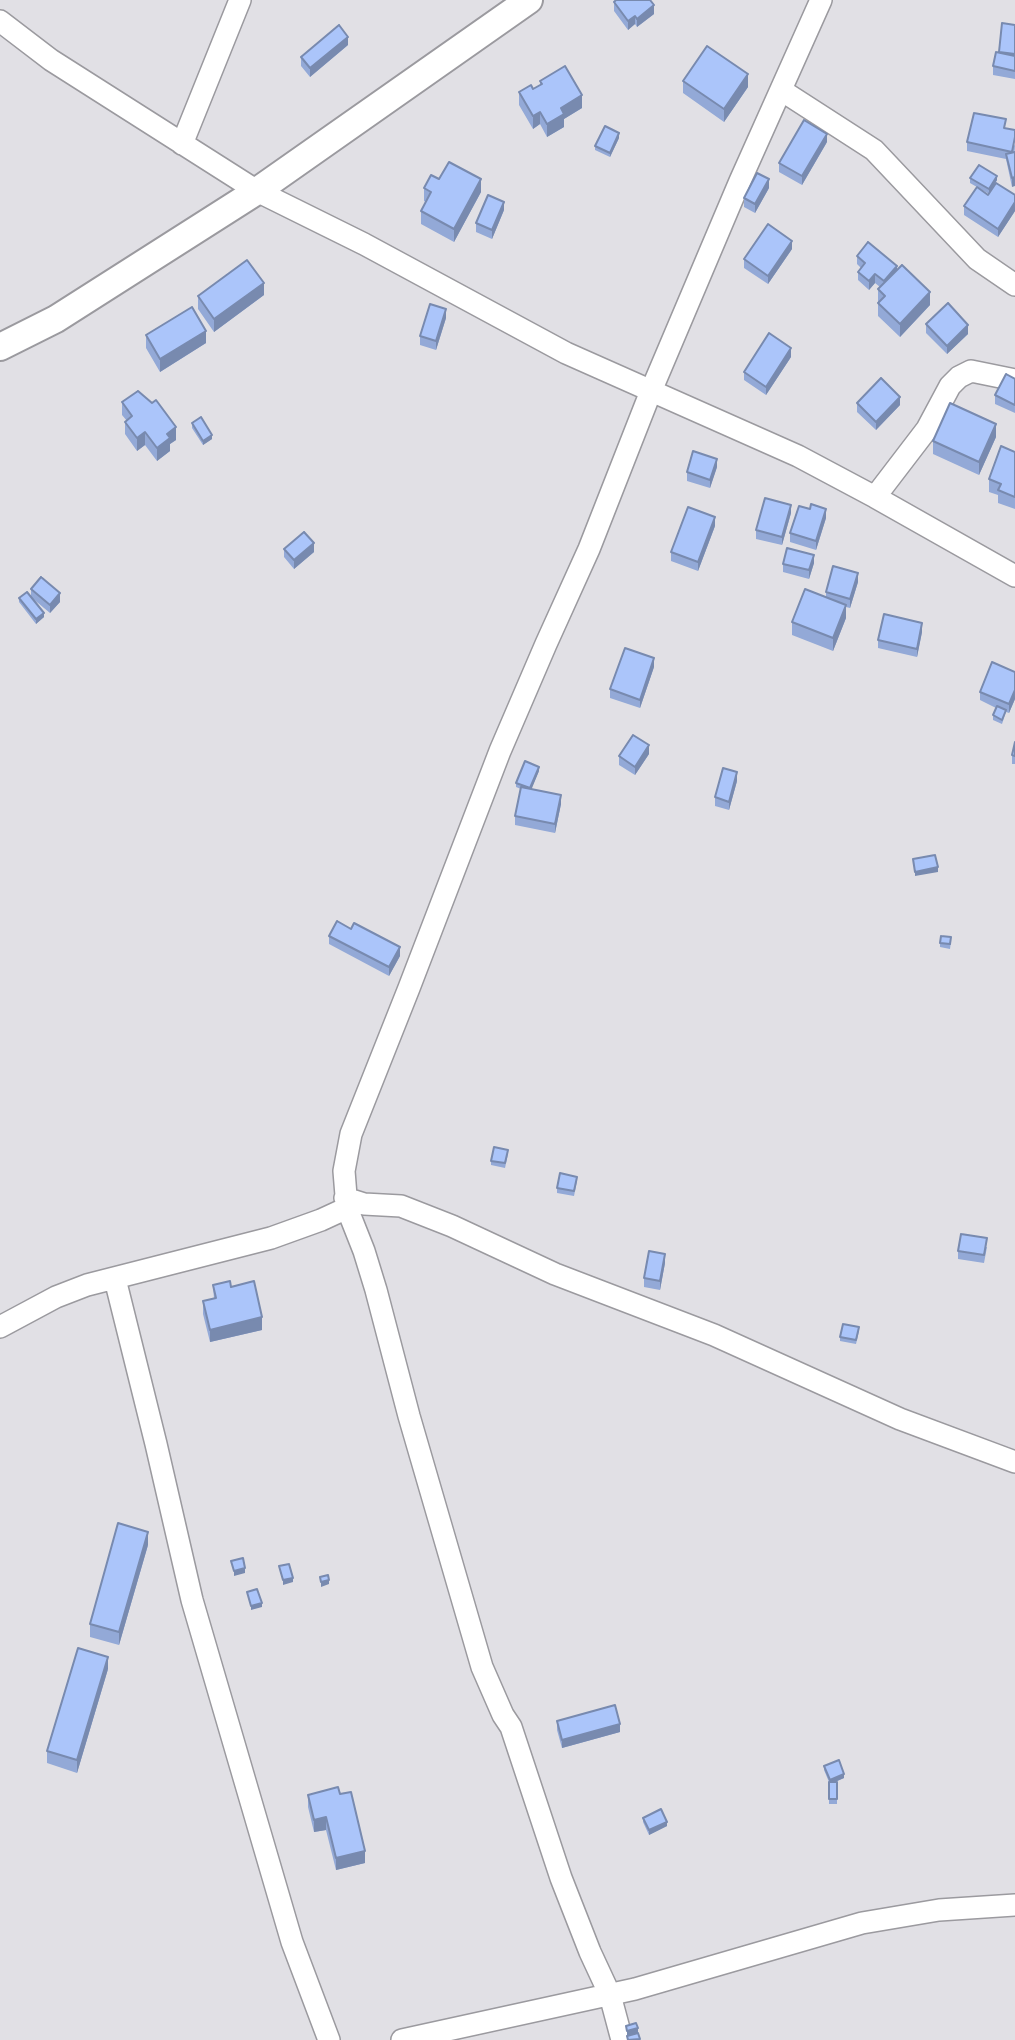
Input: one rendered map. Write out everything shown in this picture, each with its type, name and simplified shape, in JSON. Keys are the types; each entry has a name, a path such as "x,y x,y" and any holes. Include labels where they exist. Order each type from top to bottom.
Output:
{"main road":[{"path":"0,347 56,319 257,191 529,0"}],"street":[{"path":"182,144 240,0"},
{"path":"622,2040 610,1995 561,1878 511,1727 482,1667 409,1416 376,1290 346,1203 344,1171 351,1134 500,751 545,644 589,550 651,391 740,181 821,0"},
{"path":"0,21 51,60 257,191 364,244 566,353 798,456 1015,576"},
{"path":"782,90 874,150 978,260 1015,285"},
{"path":"875,497 927,429 950,386 959,377 971,371 1015,380"},
{"path":"0,1327 56,1297 87,1285 271,1238 321,1220 346,1203 401,1206 452,1226 555,1274 714,1335 900,1419 1015,1462"},
{"path":"115,1279 192,1600 292,1942 329,2040"},
{"path":"402,2040 610,1995 862,1923 939,1910 1015,1905"}],"building":[{"path":"650,0 654,5 637,19 635,16 628,21 614,2"},
{"path":"1002,23 1015,25 1015,54 999,52"},
{"path":"339,25 348,37 310,68 301,57"},
{"path":"707,46 748,74 724,109 683,81"},
{"path":"996,52 1015,56 1015,71 993,66"},
{"path":"565,66 582,95 561,108 564,114 547,124 540,112 533,116 519,92 531,85 533,89 542,84 540,81"},
{"path":"974,113 1006,119 1004,128 1015,130 1012,152 967,142"},
{"path":"804,120 827,134 802,176 779,163"},
{"path":"605,126 619,133 610,153 595,146"},
{"path":"1015,152 1015,177 1012,178 1006,154"},
{"path":"449,162 481,179 454,229 421,211 431,192 424,188 431,175 439,179"},
{"path":"979,165 997,176 989,189 970,178"},
{"path":"757,173 769,179 755,204 744,198"},
{"path":"996,183 1015,195 1015,202 998,229 964,206 977,187 988,195"},
{"path":"488,195 504,202 492,230 476,223"},
{"path":"768,224 792,241 768,276 744,259"},
{"path":"868,242 897,266 884,281 875,274 869,281 858,272 865,263 857,256"},
{"path":"247,260 264,283 214,319 198,296"},
{"path":"902,265 930,292 900,324 878,303 885,296 878,289"},
{"path":"948,303 968,325 947,346 926,324"},
{"path":"430,304 446,309 436,341 420,336"},
{"path":"192,307 206,331 160,359 146,335"},
{"path":"769,333 791,348 766,387 744,372"},
{"path":"1006,374 1015,379 1015,405 995,395"},
{"path":"881,378 900,397 876,422 857,403"},
{"path":"138,391 152,403 156,400 176,427 167,434 170,438 157,448 145,432 137,438 125,422 132,416 122,402"},
{"path":"950,403 996,424 979,462 933,441"},
{"path":"201,417 212,435 203,441 192,423"},
{"path":"1001,446 1015,452 1015,497 998,490 1001,484 989,479"},
{"path":"693,451 717,459 710,480 687,472"},
{"path":"765,498 791,505 782,537 756,530"},
{"path":"811,504 826,509 816,541 790,533 799,506 810,509"},
{"path":"688,507 715,517 698,562 671,552"},
{"path":"304,532 314,543 294,560 284,549"},
{"path":"787,548 814,555 809,570 783,564"},
{"path":"833,566 858,573 850,599 826,592"},
{"path":"41,577 60,593 50,605 31,589"},
{"path":"805,589 846,605 833,638 792,622"},
{"path":"27,592 44,613 36,619 19,598"},
{"path":"884,614 922,623 917,649 878,640"},
{"path":"625,648 654,658 640,700 610,689"},
{"path":"992,662 1015,672 1015,690 1009,704 980,692"},
{"path":"997,706 1006,710 1002,720 993,715"},
{"path":"633,735 649,745 635,767 619,756"},
{"path":"525,761 539,767 530,788 516,783"},
{"path":"723,768 737,772 729,802 715,797"},
{"path":"521,787 561,795 555,824 515,816"},
{"path":"935,855 938,867 915,872 913,859"},
{"path":"337,921 351,929 354,923 400,947 389,967 329,936"},
{"path":"941,936 951,937 950,944 940,943"},
{"path":"494,1147 508,1150 505,1163 491,1161"},
{"path":"560,1173 577,1177 574,1191 557,1188"},
{"path":"961,1234 987,1238 984,1255 958,1251"},
{"path":"649,1251 665,1254 660,1281 644,1278"},
{"path":"230,1281 231,1287 254,1281 262,1317 210,1330 203,1301 216,1298 213,1285"},
{"path":"843,1324 859,1327 856,1340 840,1337"},
{"path":"118,1523 148,1532 119,1632 90,1624"},
{"path":"243,1558 245,1568 234,1571 231,1561"},
{"path":"289,1564 293,1578 283,1580 279,1566"},
{"path":"328,1575 329,1580 321,1582 320,1577"},
{"path":"257,1589 262,1603 251,1606 247,1592"},
{"path":"78,1648 108,1657 77,1760 47,1751"},
{"path":"615,1705 620,1724 562,1740 557,1721"},
{"path":"839,1760 844,1774 830,1780 824,1766"},
{"path":"829,1782 837,1782 837,1799 829,1799"},
{"path":"338,1787 340,1794 351,1792 365,1851 336,1858 326,1817 314,1820 308,1795"},
{"path":"661,1809 667,1822 649,1830 643,1818"},
{"path":"636,2023 638,2028 627,2031 626,2026"},
{"path":"638,2033 640,2039 628,2040 627,2036"}]}
